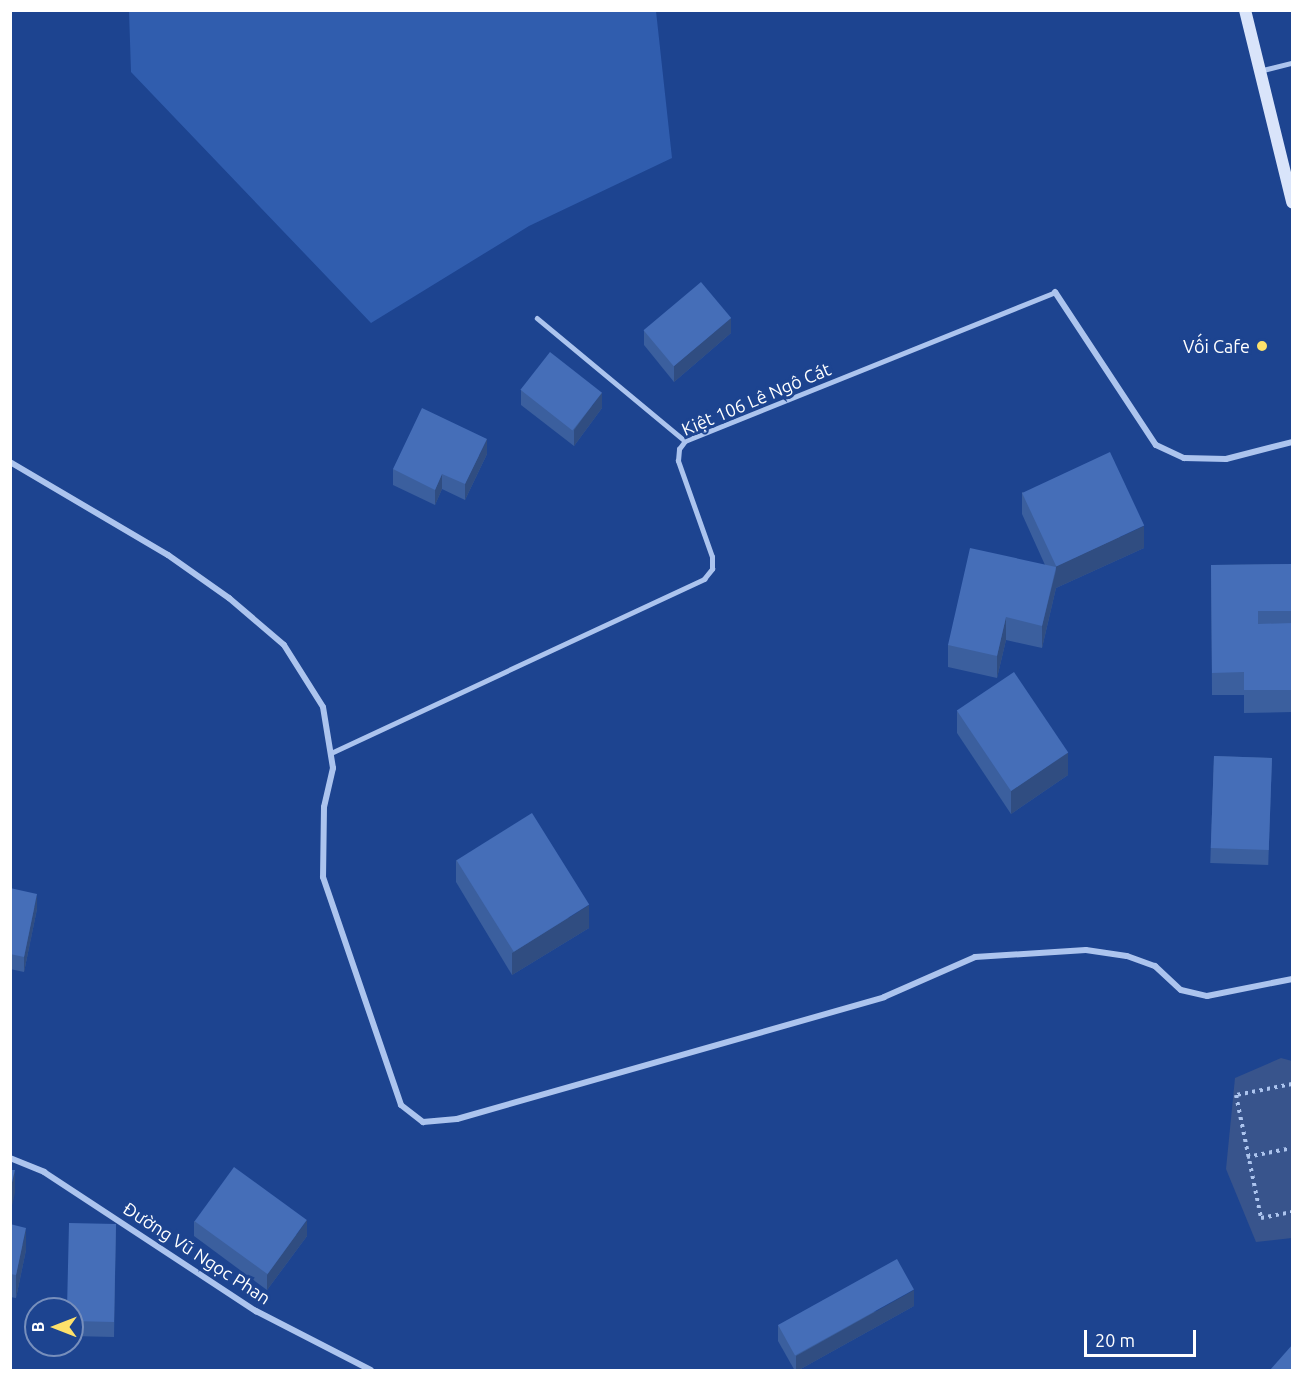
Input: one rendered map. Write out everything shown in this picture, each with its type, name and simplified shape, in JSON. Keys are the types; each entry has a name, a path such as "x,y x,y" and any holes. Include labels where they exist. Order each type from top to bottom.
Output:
{"street":[{"path":"1245,10 1293,202"},
{"path":"1055,292 1156,445 1184,458 1226,459 1293,442"},
{"path":"10,462 168,555 229,598 284,645 323,707 333,768 324,807 323,877 401,1106 423,1122 457,1119 884,998 975,957 1086,950 1127,956 1155,966 1180,990 1207,996 1293,979"},
{"name":"Đường Vũ Ngọc Phan","path":"10,1158 44,1172 256,1311 370,1371"}],"lane":[{"path":"1260,71 1293,63"},
{"name":"Kiệt 106 Lê Ngô Cát","path":"331,753 704,579 712,569 712,557 678,461 679,449 685,441 1055,292"},
{"path":"537,318 685,441"}],"path":[{"path":"1293,1084 1236,1095 1261,1218 1293,1212"},
{"path":"1247,1157 1293,1148"}],"shaded area":[{"path":"129,11 656,11 672,158 529,226 371,323 131,72"},
{"path":"1281,1058 1292,1061 1292,1238 1256,1242 1226,1169 1235,1078"}],"building":[{"path":"701,282 731,318 674,366 644,330"},
{"path":"550,352 602,393 572,430 520,390"},
{"path":"422,408 487,439 465,484 442,474 435,490 393,469"},
{"path":"1110,452 1144,525 1056,566 1022,493"},
{"path":"970,548 1056,567 1042,626 1006,617 997,656 948,645"},
{"path":"1292,564 1292,611 1258,611 1258,624 1293,623 1293,690 1244,690 1244,672 1212,673 1211,565"},
{"path":"1014,672 1068,752 1011,791 957,711"},
{"path":"1214,756 1272,758 1269,850 1211,848"},
{"path":"532,813 589,905 514,952 457,860"},
{"path":"10,888 37,894 24,957 10,954"},
{"path":"234,1167 307,1220 267,1274 195,1221"},
{"path":"10,1170 15,1170 10,1191"},
{"path":"69,1223 116,1224 114,1322 84,1321 84,1297 67,1297"},
{"path":"10,1224 26,1228 16,1275 10,1274"},
{"path":"897,1259 914,1290 795,1356 778,1325"},
{"path":"1293,1344 1293,1371 1269,1371"}],"place":[{"name":"Vối Cafe","path":"1262,346"}]}
